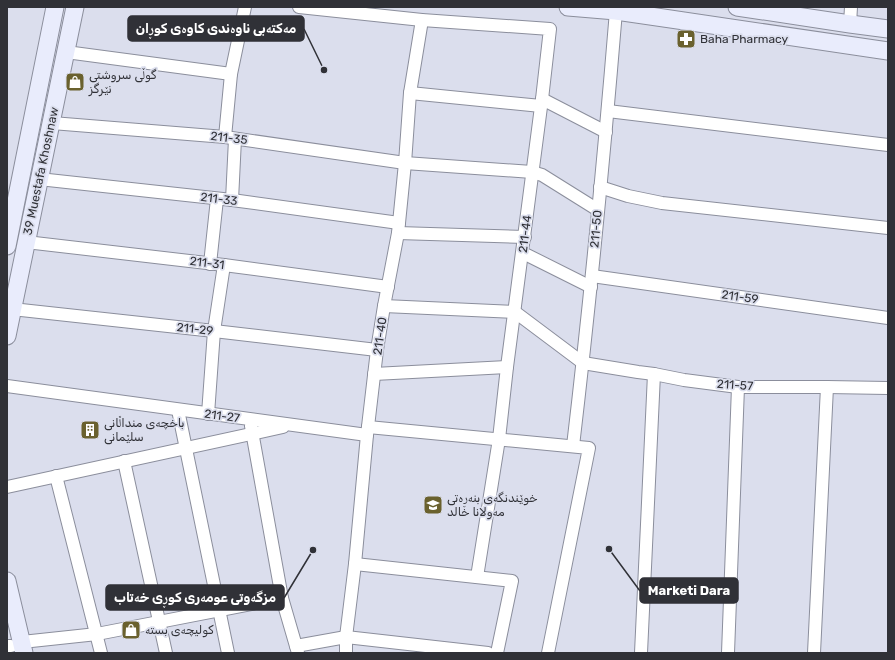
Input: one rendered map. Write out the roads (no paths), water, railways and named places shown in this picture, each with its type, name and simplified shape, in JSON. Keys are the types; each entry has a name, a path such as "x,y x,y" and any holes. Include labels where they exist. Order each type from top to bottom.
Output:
{"main road":[{"name":"39 Muestafa Khoshnaw","path":"7,246 55,7"},
{"name":"39 Muestafa Khoshnaw","path":"7,336 75,7"},
{"path":"568,7 616,11 888,51"},
{"path":"737,7 784,11 850,24 888,29"},
{"path":"7,581 14,645"}],"street":[{"path":"232,200 230,138 231,74 244,7"},
{"path":"299,7 422,20"},
{"path":"850,24 851,7"},
{"name":"211-50","path":"573,446 606,132 616,11"},
{"name":"211-44","path":"422,20 550,29 499,439 477,577"},
{"name":"211-40","path":"346,653 346,637 355,564 367,431 377,350 398,228 405,163 410,93 422,20"},
{"path":"66,52 231,74"},
{"path":"410,93 541,102 606,132"},
{"path":"608,111 888,145"},
{"name":"211-35","path":"52,124 230,138 405,163 532,172 542,175 598,210"},
{"name":"211-33","path":"39,179 232,200 398,228 525,237"},
{"path":"600,187 628,196 662,203 888,228"},
{"path":"210,264 217,199"},
{"name":"211-31","path":"26,242 224,265 388,287"},
{"name":"211-59","path":"522,253 591,282 888,318"},
{"path":"208,414 214,331 224,265"},
{"path":"384,306 515,312 583,362"},
{"name":"211-29","path":"12,309 377,350"},
{"name":"211-57","path":"583,362 684,380 738,387 888,388"},
{"path":"374,374 507,367"},
{"path":"641,653 654,374"},
{"name":"211-27","path":"7,386 293,425 499,439 589,448 548,653"},
{"path":"728,653 738,387"},
{"path":"814,653 827,387"},
{"path":"178,410 228,653"},
{"path":"250,419 282,598 297,649 346,637 488,653"},
{"path":"7,487 293,425"},
{"path":"124,461 166,653"},
{"path":"56,476 101,653"},
{"path":"355,564 512,581 497,653"},
{"path":"14,645 96,634 282,598"}],"place":[{"name":"Baha Pharmacy","path":"686,39"},
{"name":"مەکتەبی ناوەندی کاوەی کوڕان","path":"324,70"},
{"name":"گوڵی سروشتی نێرگز","path":"75,82"},
{"name":"باخچەی منداڵانی سلێمانی","path":"90,430"},
{"name":"خوێندنگەی بنەڕەتی مەولانا خالد","path":"433,505"},
{"name":"Marketi Dara","path":"609,549"},
{"name":"مزگەوتی عومەری کوڕی خەتاب","path":"313,550"},
{"name":"كولیچە‌ی بستە","path":"131,630"}]}
